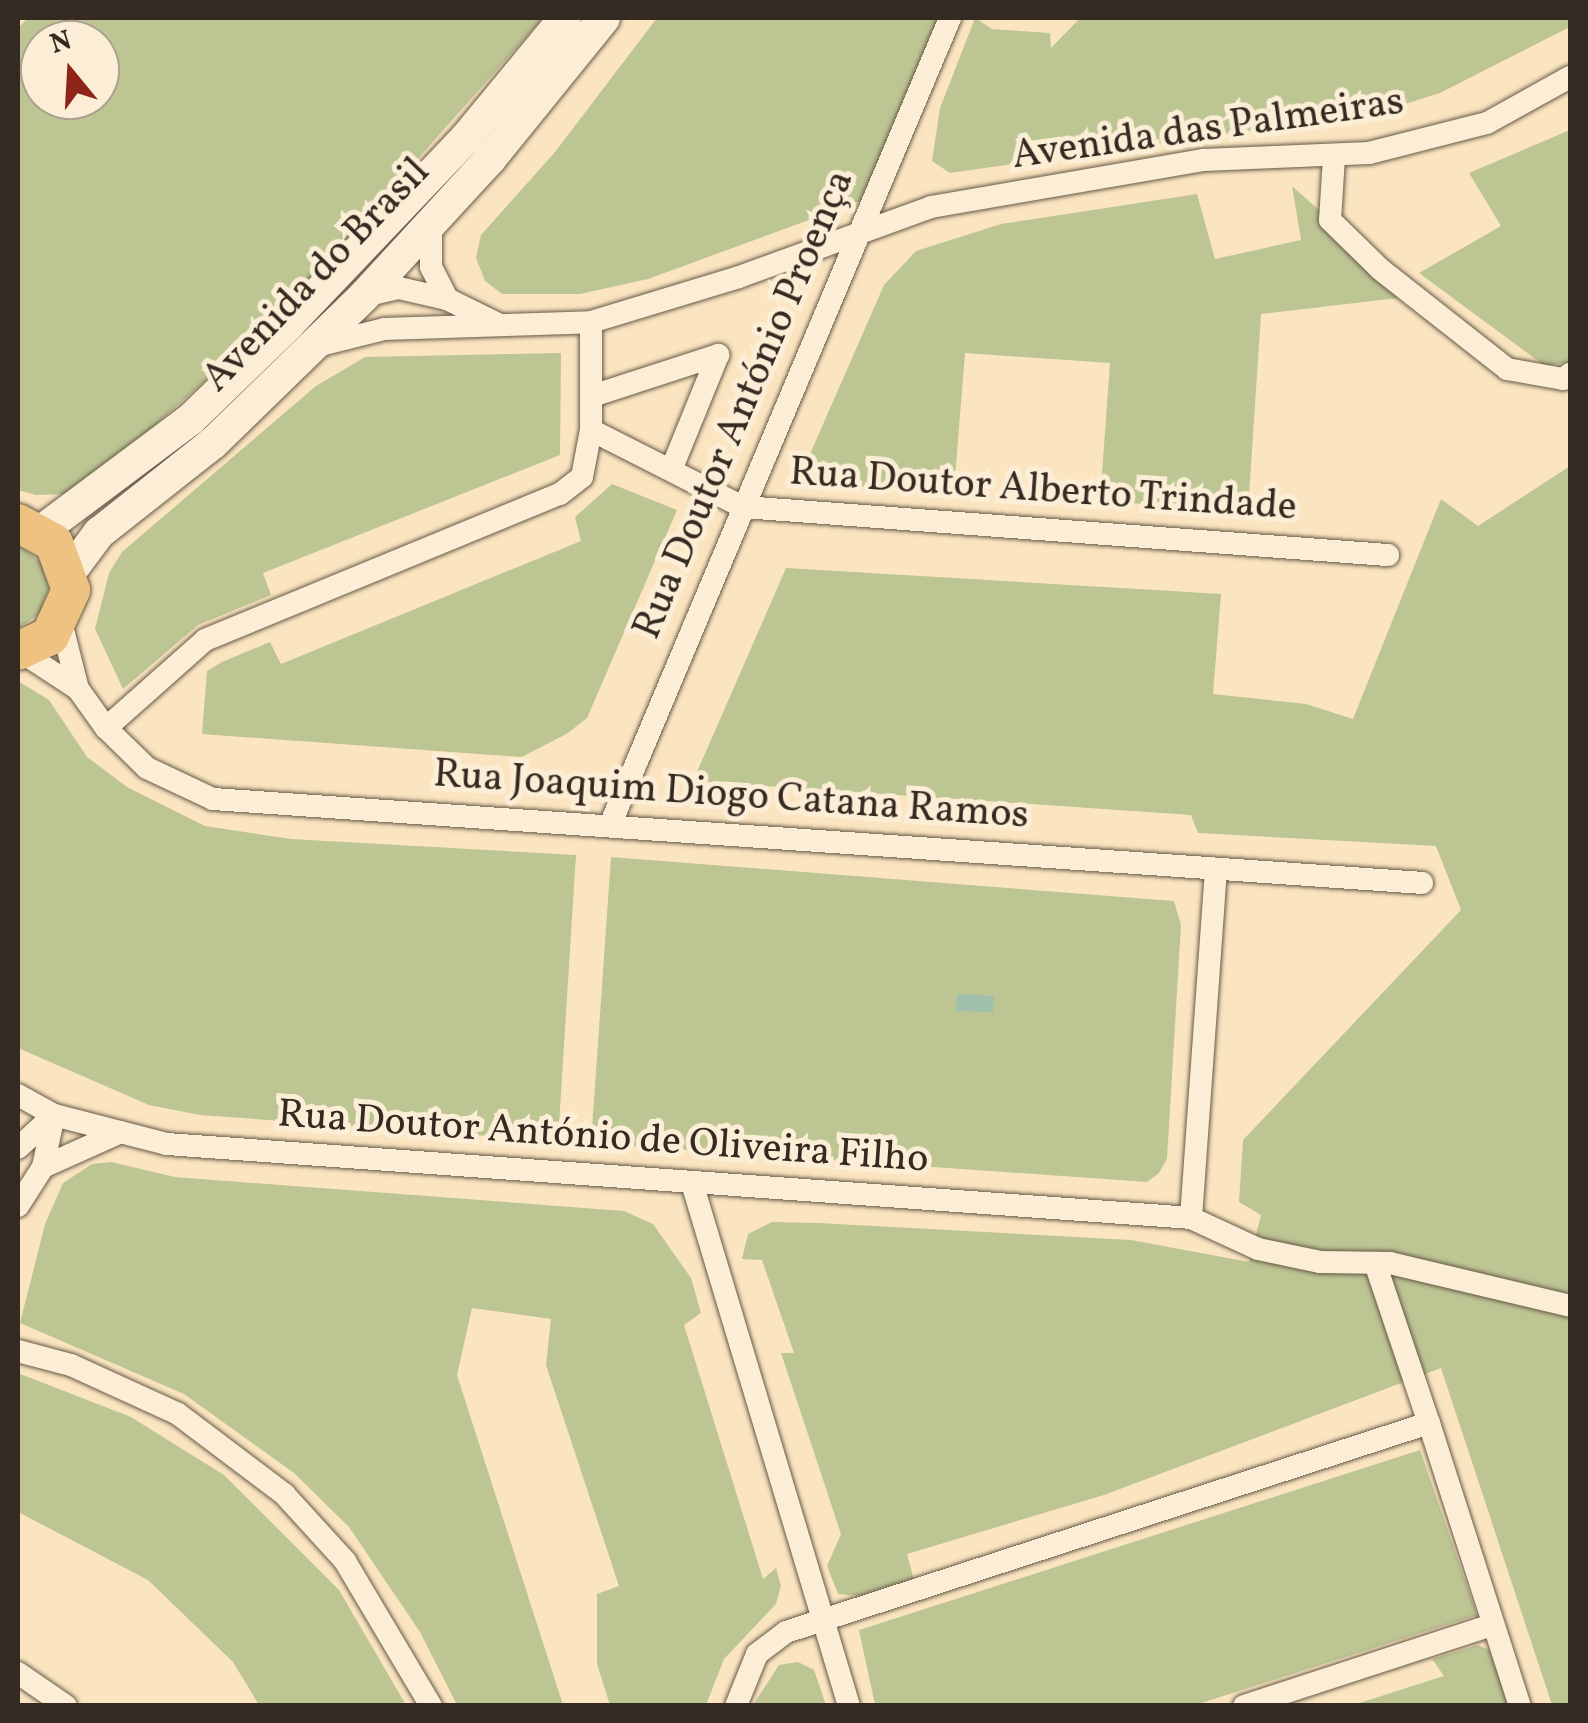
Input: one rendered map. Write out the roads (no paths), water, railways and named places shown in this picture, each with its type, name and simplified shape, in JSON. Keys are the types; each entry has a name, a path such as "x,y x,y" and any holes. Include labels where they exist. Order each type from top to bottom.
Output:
{"main road":[{"name":"Avenida do Brasil","path":"70,572 99,533 213,443 312,347 352,285 565,18"},
{"name":"Avenida do Brasil","path":"29,527 192,419 431,223 604,18"},
{"path":"18,651 61,622 70,572 29,527"}],"street":[{"name":"Rua Doutor António Proença","path":"611,823 743,506 865,229 950,18"},
{"name":"Avenida das Palmeiras","path":"312,347 384,329 592,322 740,277 931,207 1204,160 1306,152 1334,157 1487,122 1570,77"},
{"path":"1334,157 1330,220 1380,269 1507,369 1562,380 1570,374"},
{"path":"431,223 431,267 447,299"},
{"name":"Avenida das Palmeiras","path":"352,285 399,288 447,299 502,326"},
{"path":"352,285 384,329"},
{"path":"106,728 206,640 560,494 582,477 591,430 592,322"},
{"path":"592,396 718,355 671,470"},
{"name":"Rua Doutor Alberto Trindade","path":"591,430 743,506 1388,554"},
{"name":"Rua Joaquim Diogo Catana Ramos","path":"61,622 78,689 106,728 147,768 213,799 611,823 1422,883"},
{"name":"Rua Joaquim Diogo Catana Ramos","path":"18,651 78,689"},
{"path":"1216,869 1192,1218 1258,1249 1320,1262 1375,1263 1570,1306"},
{"name":"Rua Doutor António de Oliveira Filho","path":"18,1095 54,1115 167,1144 1192,1218"},
{"path":"18,1148 54,1115"},
{"path":"18,1206 43,1168 54,1115"},
{"path":"43,1168 122,1132"},
{"path":"692,1183 849,1706"},
{"path":"1375,1263 1520,1706"},
{"path":"18,1352 71,1365 178,1414 284,1494 345,1561 431,1706"},
{"path":"736,1706 757,1654 786,1632 1429,1424"},
{"path":"1244,1706 1492,1625"},
{"path":"18,1673 66,1706"}]}
